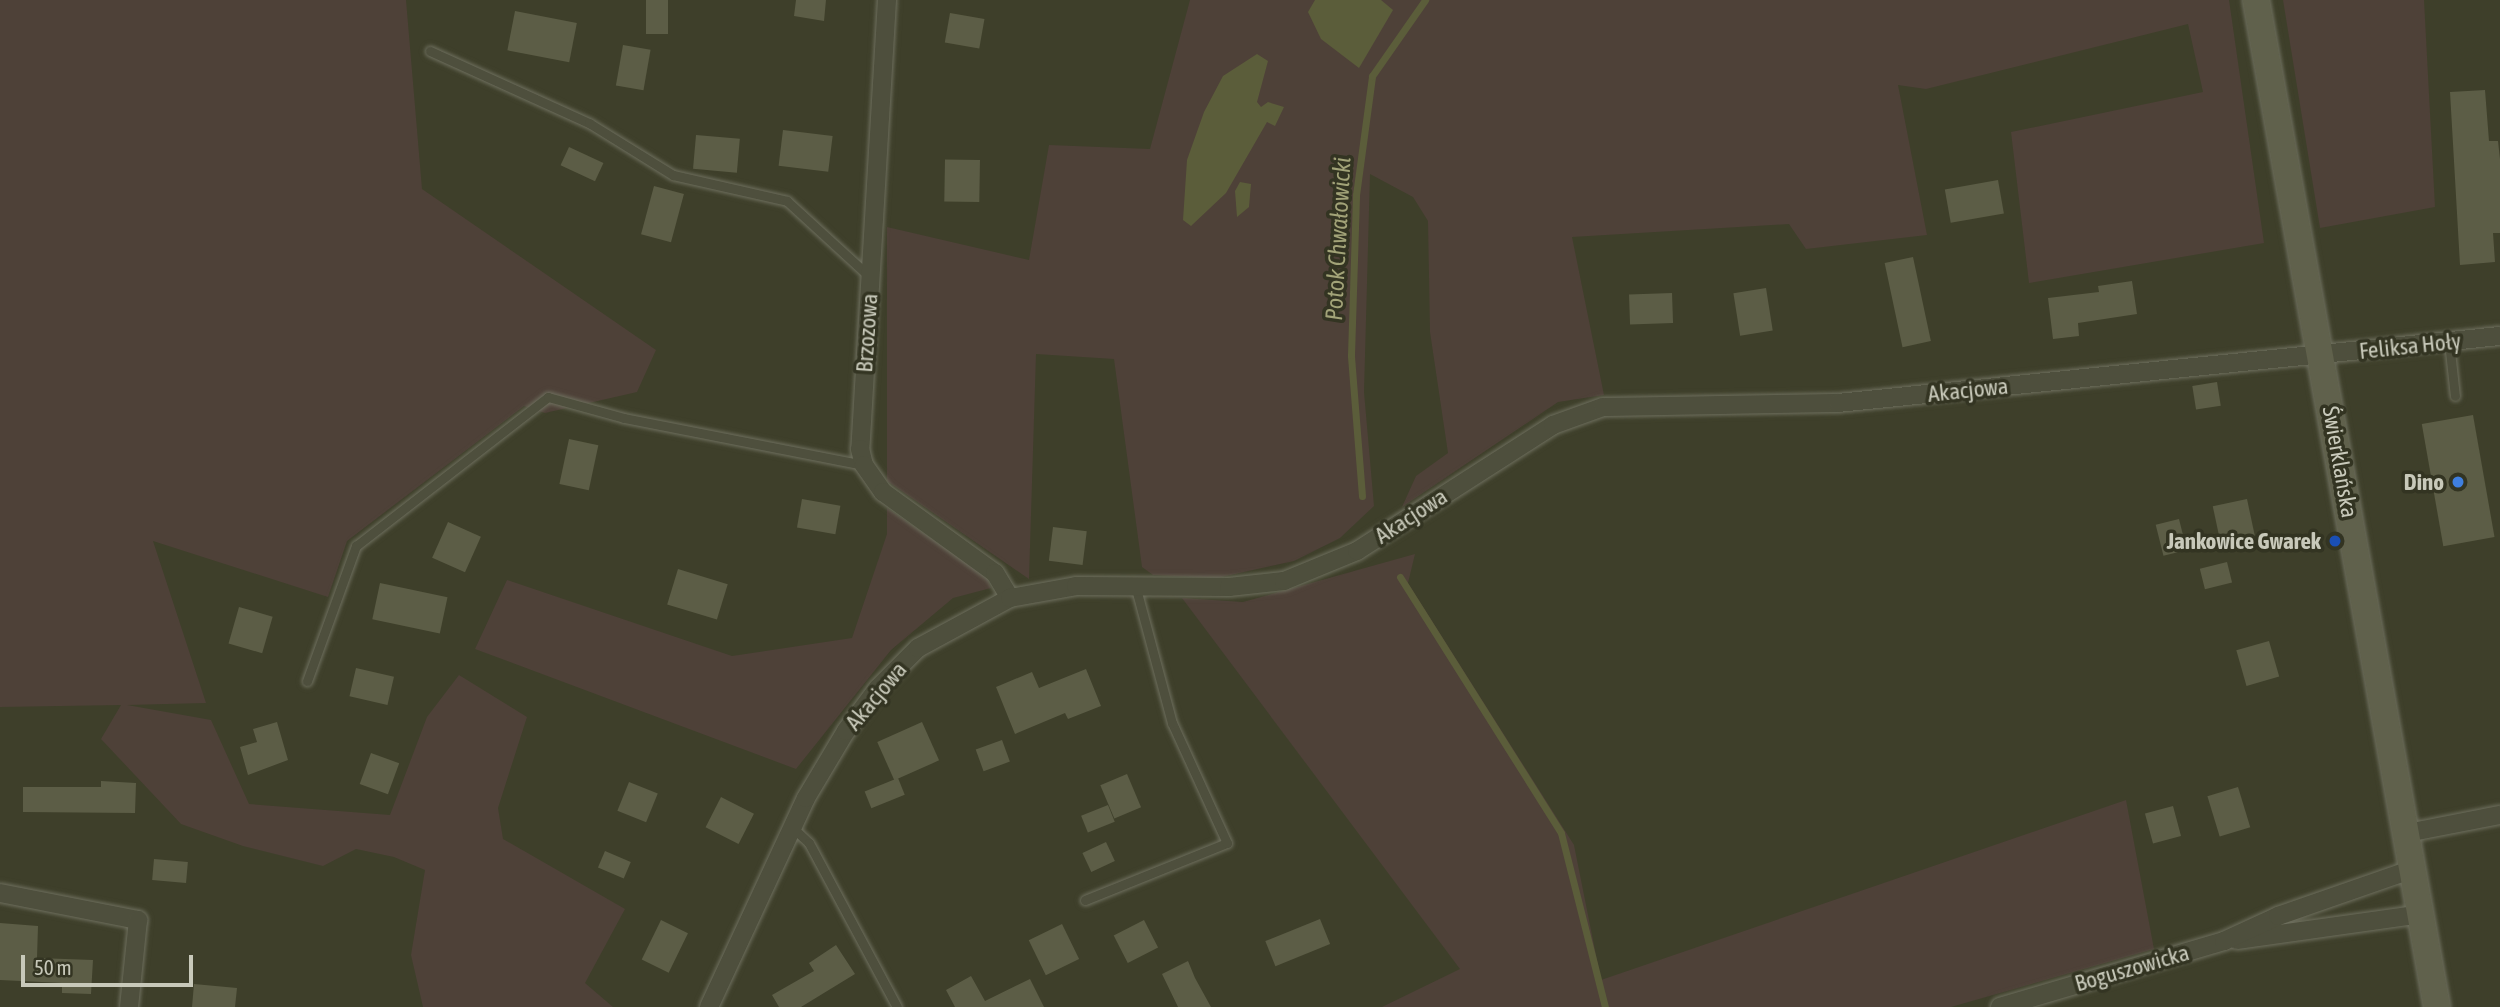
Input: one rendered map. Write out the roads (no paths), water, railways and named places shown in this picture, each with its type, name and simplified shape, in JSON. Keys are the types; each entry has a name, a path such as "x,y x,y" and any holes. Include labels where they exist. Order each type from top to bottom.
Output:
{"main road":[{"name":"Świerklańska","path":"2256,0 2437,1007"}],"street":[{"name":"Brzozowa","path":"864,465 860,431 872,278 887,0"},
{"name":"Feliksa Hoły","path":"2321,355 2500,336"},
{"name":"Akacjowa","path":"709,1007 792,827 846,731 897,667 918,648 1010,598 1055,588 1259,585 1316,570 1400,525 1528,439 1579,413 1603,407 1838,403 2321,355"},
{"path":"864,465 891,499 995,573 1010,598"},
{"path":"2407,832 2500,815"},
{"name":"Boguszowicka","path":"2000,1007 2224,941 2278,916 2413,869"},
{"path":"0,893 138,920 129,1007"},
{"name":"Boguszowicka","path":"2224,941 2421,914"}],"lane":[{"path":"430,51 589,123 673,175 787,201 872,278"},
{"path":"2449,342 2455,396"},
{"path":"307,681 356,546 548,397 624,418 864,465"},
{"path":"1085,900 1227,843 1172,723 1135,585"},
{"path":"792,827 809,843 897,1007"}],"waterway":[{"name":"Potok Chwałowicki","path":"1362,496 1351,355 1356,195 1372,76 1425,0"},
{"name":"Potok Chwałowicki","path":"1400,577 1561,833 1605,1007"}],"place":[{"name":"Dino","path":"2458,482"},
{"name":"Jankowice Gwarek","path":"2335,541"}]}
